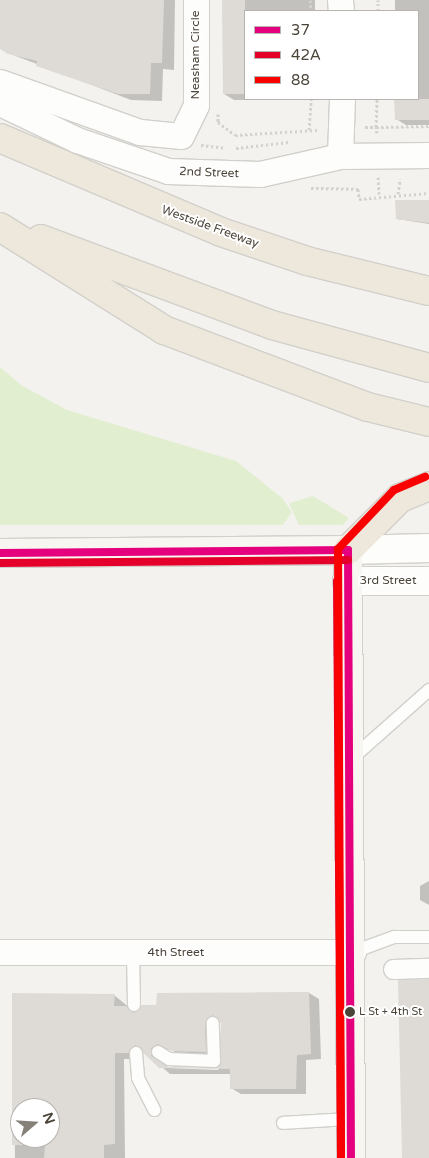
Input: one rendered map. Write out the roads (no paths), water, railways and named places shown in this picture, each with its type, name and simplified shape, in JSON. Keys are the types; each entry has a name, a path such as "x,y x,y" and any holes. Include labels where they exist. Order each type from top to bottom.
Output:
{"highway":[{"name":"Westside Freeway","path":"0,138 220,232 307,261 429,291"},
{"path":"0,226 272,325 429,368"},
{"path":"0,226 164,330 368,407 429,422"},
{"path":"348,550 400,498 429,486"}],"main road":[{"path":"0,553 348,550 353,952 351,1158"}],"street":[{"name":"Neasham Circle","path":"0,82 140,132 181,136 196,105 196,0"},
{"path":"340,156 342,100"},
{"name":"2nd Street","path":"0,103 126,160 168,171 210,174 260,174 340,156 429,155"},
{"path":"348,550 429,548"},
{"name":"3rd Street","path":"347,581 429,581"},
{"name":"4th Street","path":"0,952 353,952"},
{"path":"393,969 429,968"}],"lane":[{"path":"350,760 429,690"},
{"path":"353,952 394,937 429,937"},
{"path":"133,953 134,1006"},
{"path":"158,1052 169,1059 214,1061 213,1023"},
{"path":"136,1053 138,1078 154,1110"},
{"path":"283,1122 351,1119"}],"place":[{"name":"L St + 4th St","path":"350,1012"}]}
